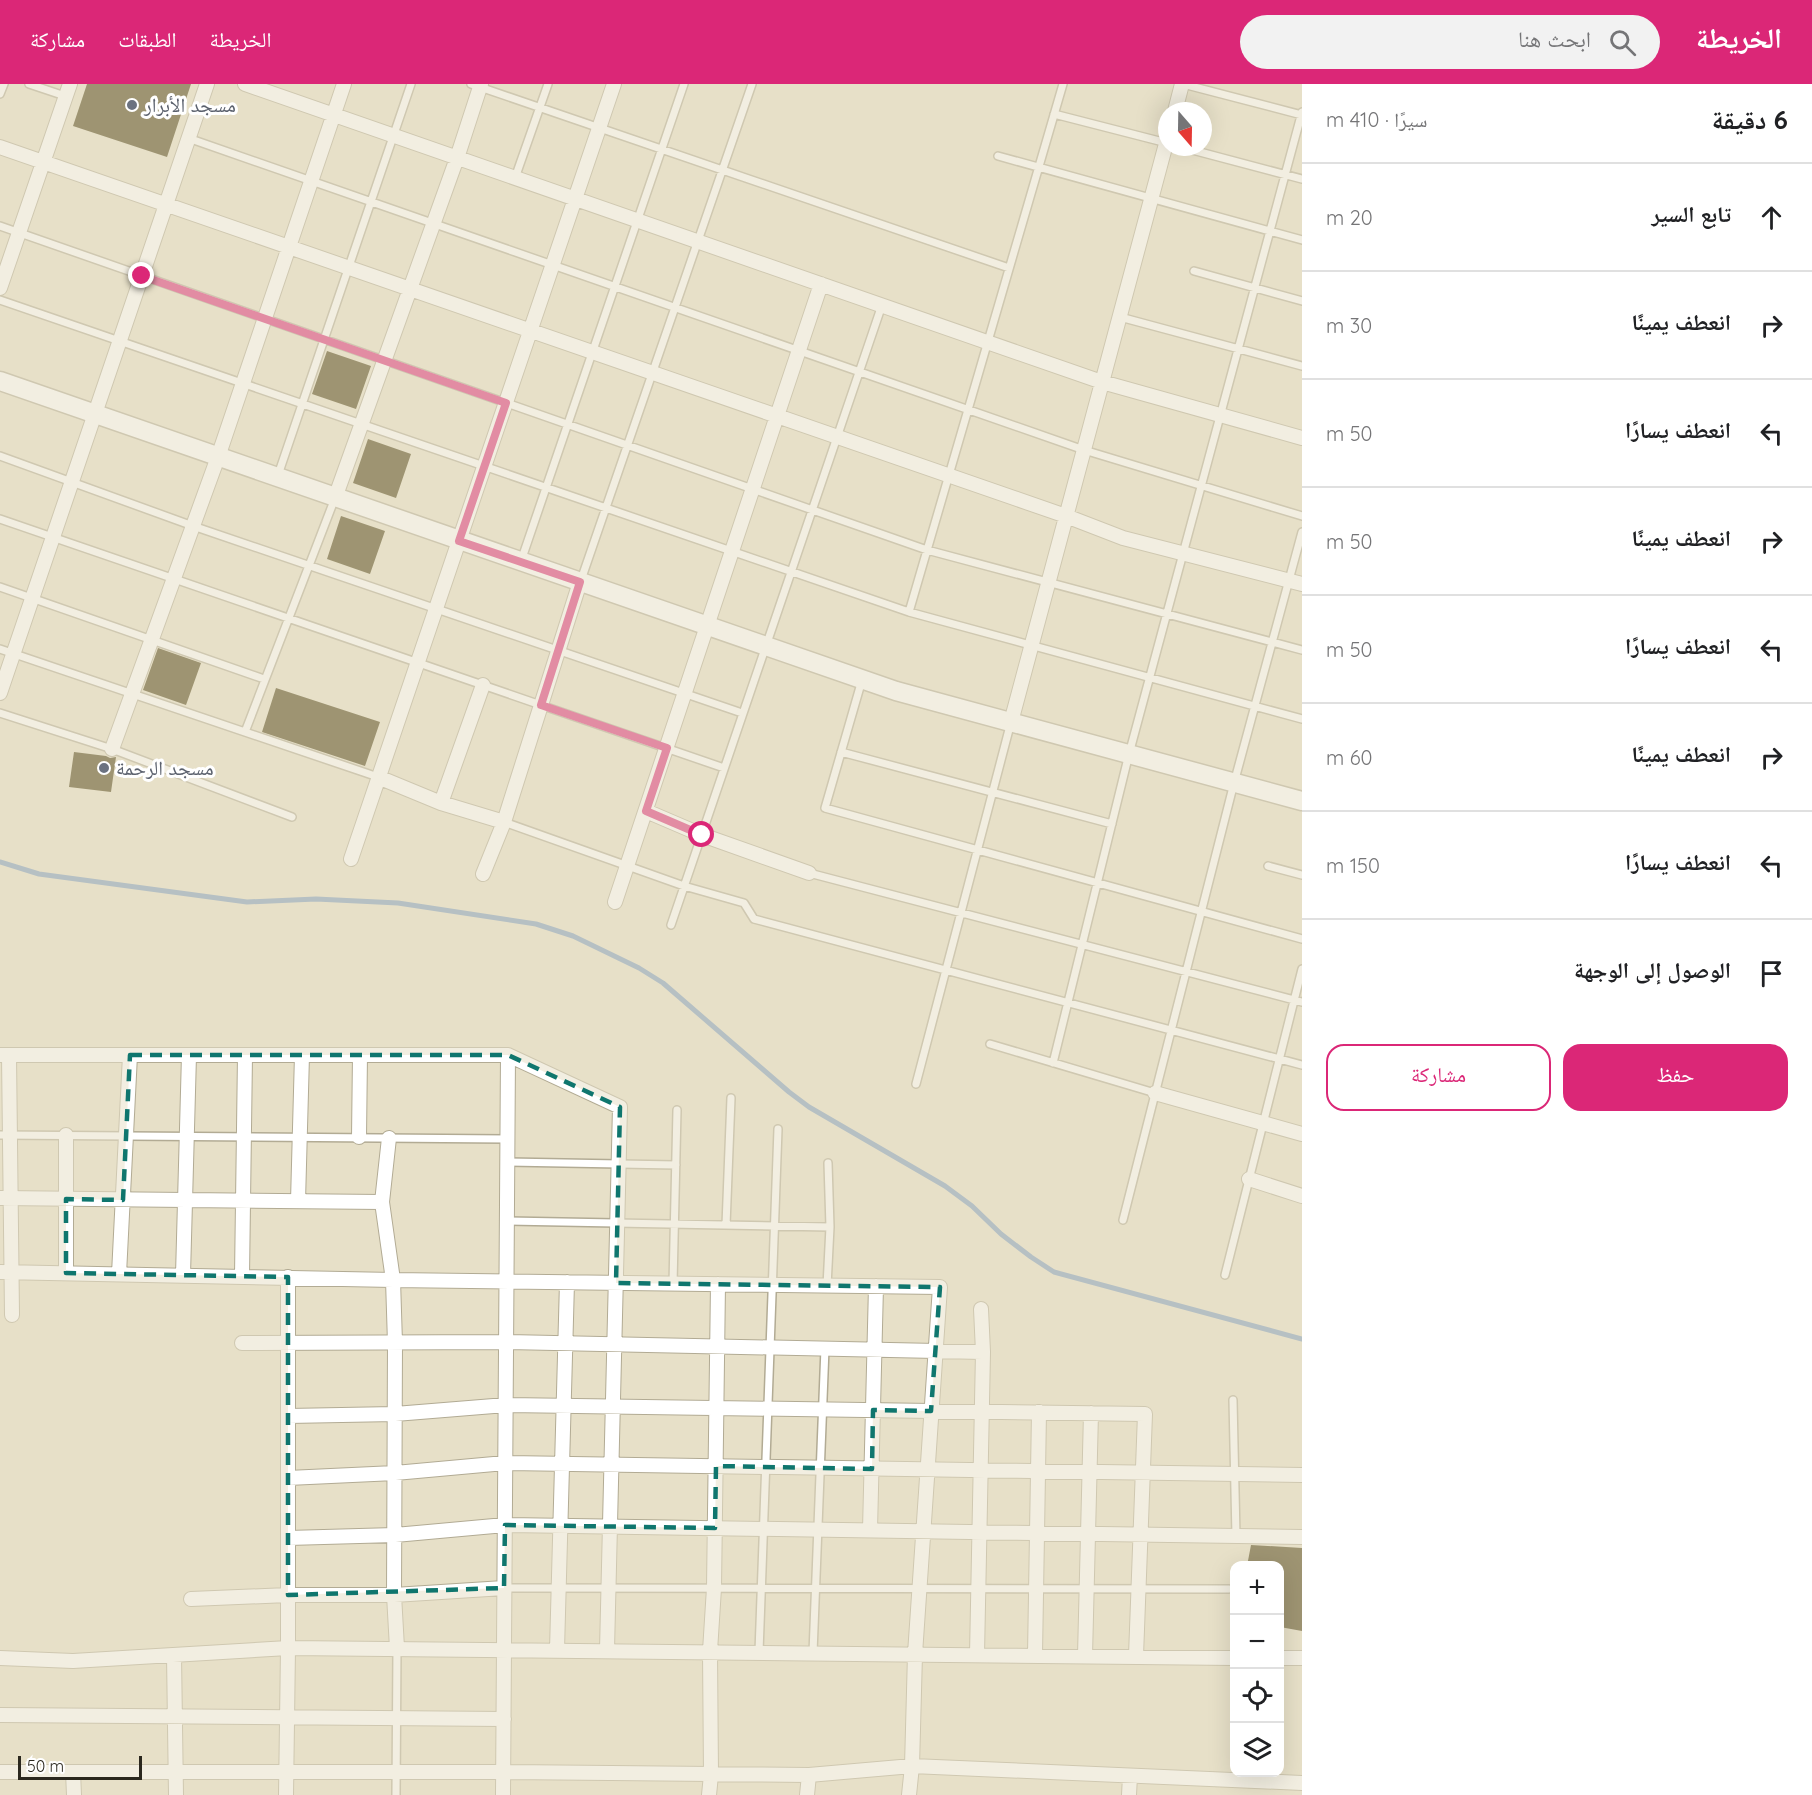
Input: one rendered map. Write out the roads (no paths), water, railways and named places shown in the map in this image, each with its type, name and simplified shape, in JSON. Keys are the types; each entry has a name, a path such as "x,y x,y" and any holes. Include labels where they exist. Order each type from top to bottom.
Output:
{"street":[{"path":"0,693 7,652 32,598 207,84"},
{"path":"245,84 1102,382 1302,438"},
{"path":"112,748 218,458 344,84"},
{"path":"351,858 614,84"},
{"path":"1178,102 1183,84"},
{"path":"334,498 457,158 478,85"},
{"path":"0,288 67,90"},
{"path":"0,147 949,475 1123,538 1295,583"},
{"path":"1011,722 1163,156"},
{"path":"615,902 821,284"},
{"path":"0,381 896,692 1302,801"},
{"path":"483,874 504,822 580,582"},
{"path":"441,803 483,685"},
{"path":"378,777 441,803 504,822"},
{"path":"646,811 702,835 809,873"},
{"path":"12,1315 5,1272 4,1055 508,1055 620,1107 607,1650"},
{"path":"119,1274 130,1055"},
{"path":"183,1275 189,1055"},
{"path":"242,1276 245,1055"},
{"path":"298,1201 302,1055"},
{"path":"359,1137 360,1055"},
{"path":"503,1795 508,1055"},
{"path":"1155,1093 1302,1134"},
{"path":"66,1135 66,1273"},
{"path":"389,1138 382,1202 393,1280 394,1595 397,1648"},
{"path":"1249,1179 1302,1196"},
{"path":"5,1198 382,1202"},
{"path":"5,1272 940,1287 915,1654 909,1795"},
{"path":"286,1795 288,1277"},
{"path":"556,1650 567,1282"},
{"path":"709,1795 718,1284"},
{"path":"870,1530 876,1286"},
{"path":"977,1655 983,1352 981,1309"},
{"path":"242,1343 506,1342 983,1352"},
{"path":"288,1416 395,1414 506,1405 1145,1414 1136,1656"},
{"path":"1035,1655 1039,1412"},
{"path":"1085,1656 1090,1413"},
{"path":"288,1478 395,1473 505,1463 1302,1475"},
{"path":"288,1538 395,1535 505,1525 1302,1537"},
{"path":"191,1599 288,1595 394,1595 504,1588"},
{"path":"0,1658 73,1661 288,1648 1230,1658"},
{"path":"174,1655 176,1795"},
{"path":"1284,1658 1302,1658"},
{"path":"0,1715 504,1719"},
{"path":"0,1772 503,1772 809,1775 912,1766 1302,1783"},
{"path":"73,1772 74,1795"},
{"path":"807,1795 809,1775"},
{"path":"1129,1795 1130,1776"}],"lane":[{"path":"0,94 4,84"},
{"path":"29,84 67,90"},
{"path":"277,478 411,84"},
{"path":"515,178 548,84"},
{"path":"521,562 684,84"},
{"path":"580,582 752,84"},
{"path":"909,612 1063,84"},
{"path":"1053,1063 1129,754 1302,114 1183,84"},
{"path":"478,85 1009,267"},
{"path":"1054,114 1158,140"},
{"path":"188,138 1084,450 1302,516"},
{"path":"1212,155 1302,179"},
{"path":"998,156 1302,240"},
{"path":"0,226 927,550 1302,650"},
{"path":"1194,271 1302,301"},
{"path":"0,300 909,612 1302,719"},
{"path":"671,925 882,305"},
{"path":"1120,317 1302,366"},
{"path":"0,456 308,566 742,713"},
{"path":"245,732 334,498"},
{"path":"0,519 723,768"},
{"path":"1123,1220 1272,642 1295,583 1302,532"},
{"path":"0,587 264,678"},
{"path":"7,652 378,777"},
{"path":"862,680 825,808 1302,939"},
{"path":"0,714 112,748 292,817"},
{"path":"916,1084 1011,722"},
{"path":"841,752 1112,824"},
{"path":"504,822 684,886 744,903 754,919 1302,1065"},
{"path":"1268,866 1302,875"},
{"path":"809,873 1298,1001"},
{"path":"1225,1275 1280,1059 1298,1001 1302,969"},
{"path":"990,1044 1155,1093"},
{"path":"726,1225 731,1098"},
{"path":"673,1284 677,1110"},
{"path":"759,1652 778,1129"},
{"path":"5,1135 507,1138"},
{"path":"507,1162 676,1165"},
{"path":"827,1286 830,1227 828,1163"},
{"path":"507,1221 830,1227"},
{"path":"813,1653 825,1348"},
{"path":"1233,1400 1236,1536"},
{"path":"504,1588 1229,1589"},
{"path":"396,1795 397,1648"}],"waterway":[{"path":"0,862 39,874 247,902 316,899 398,903 536,924 573,936 639,968 663,983 809,1107 945,1186 972,1206 1001,1234 1054,1272 1302,1339"}],"place":[{"name":"مسجد الأبرار","path":"132,105"},
{"name":"مسجد الرحمة","path":"104,768"}]}
